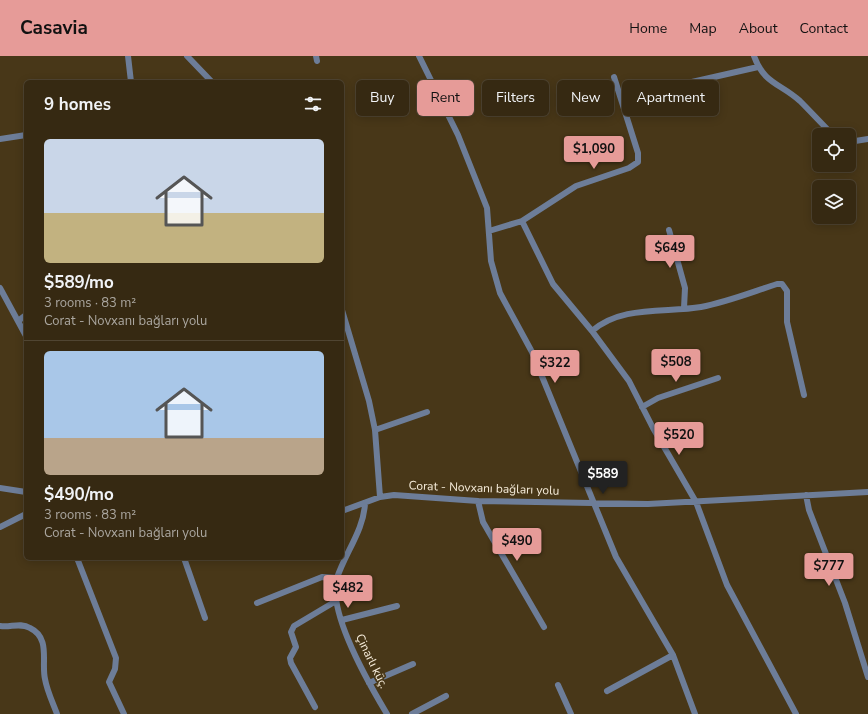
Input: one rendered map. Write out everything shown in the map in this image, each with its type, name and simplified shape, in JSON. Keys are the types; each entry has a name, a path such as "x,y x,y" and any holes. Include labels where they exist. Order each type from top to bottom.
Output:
{"street":[{"path":"128,56 131,80"},
{"path":"187,56 210,80"},
{"path":"419,56 467,156 487,208 491,261 500,294 532,352 616,557 673,655 695,714"},
{"path":"754,56 758,67 767,79 799,100 826,128"},
{"path":"705,80 758,67"},
{"path":"489,231 522,221 576,186 629,168 638,162 638,153 614,77"},
{"path":"0,139 24,135"},
{"path":"856,141 868,139"},
{"path":"522,221 556,288 592,331 629,382 653,428 696,502 727,585 796,714"},
{"path":"669,230 685,288 684,308"},
{"path":"592,331 605,321 623,315 718,303 777,284 785,286 787,291 786,322 804,396"},
{"path":"0,288 3,301 18,320 24,332"},
{"path":"18,320 24,316"},
{"path":"344,317 369,402 375,430 380,497"},
{"path":"642,407 658,398 718,378"},
{"path":"375,430 427,412"},
{"path":"0,488 24,492"},
{"name":"Corat - Novxanı bağları yolu","path":"344,510 380,497 394,495 478,501 593,504 696,502 868,492"},
{"path":"806,495 809,510 845,603 868,677"},
{"path":"478,501 483,522 544,627"},
{"name":"Çinarlı küç.","path":"365,503 364,516 337,578 335,587 336,601 356,659 387,714"},
{"path":"0,526 24,515"},
{"path":"78,560 116,658 115,669 109,682 124,714"},
{"path":"185,560 205,618"},
{"path":"257,603 322,577 337,578"},
{"path":"316,707 291,663 290,658 296,647 292,637 292,628 336,601"},
{"path":"342,620 397,606"},
{"path":"0,627 20,625 30,628 36,632 44,646 44,677 57,714"},
{"path":"607,691 673,655"},
{"path":"369,683 413,664"},
{"path":"558,685 571,714"},
{"path":"412,714 446,696"}]}
